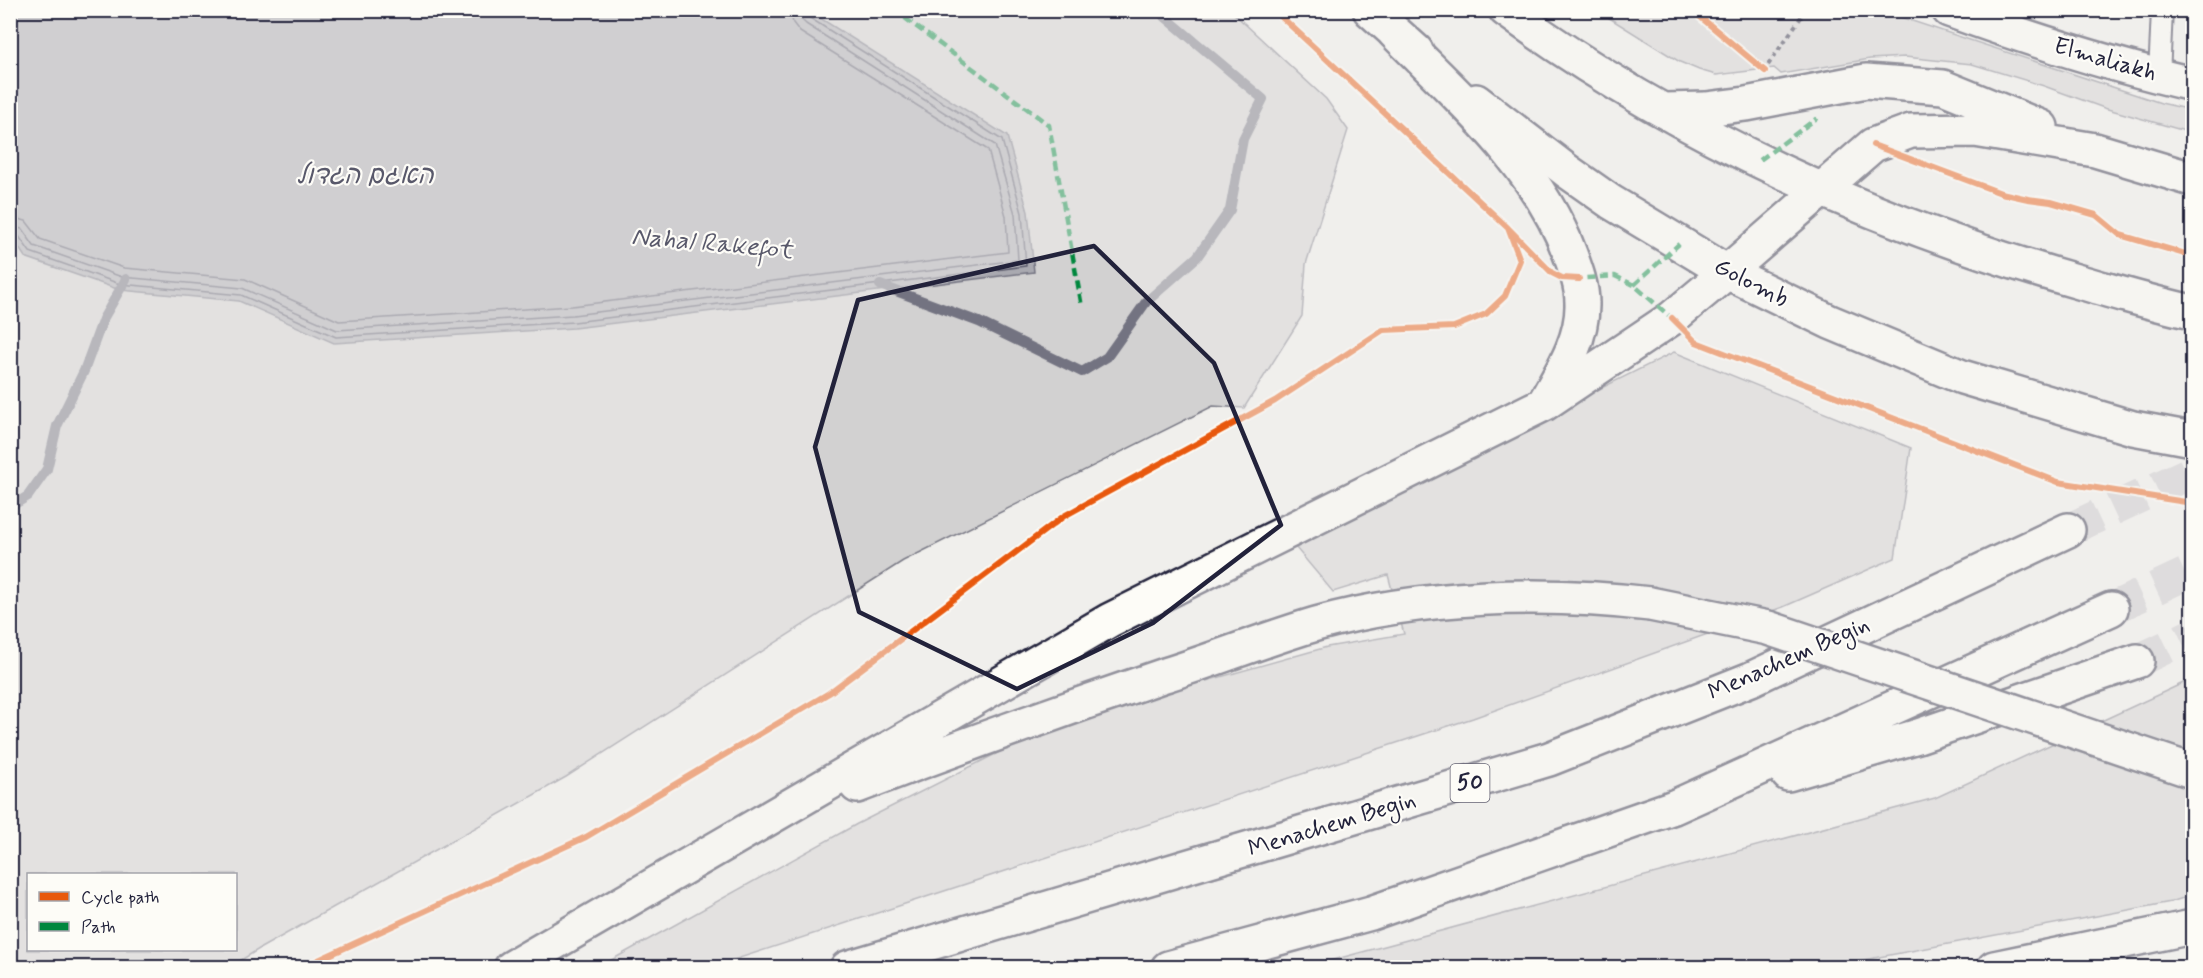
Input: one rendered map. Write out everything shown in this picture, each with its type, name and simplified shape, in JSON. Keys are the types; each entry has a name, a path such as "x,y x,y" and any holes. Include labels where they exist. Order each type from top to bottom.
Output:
{"main road":[{"name":"Golomb","path":"1370,10 1485,109 1567,171 1620,208 1727,272 1830,322 1962,377 2133,428 2193,439"},
{"path":"1506,10 1593,68 1663,110 1823,191 1916,230 2031,268 2193,312"},
{"name":"Elmaliakh","path":"1949,10 2010,32 2193,84"},
{"path":"1395,33 1485,124 1530,178 1560,228 1579,279 1582,303 1578,335 1566,366 1544,404"},
{"path":"1663,110 1706,109 1746,104 1866,81 1943,87 2095,150 2193,179"},
{"path":"511,968 1110,620 1544,404 1672,318 1874,145 1911,131 1975,130 2095,150"},
{"name":"Menachem Begin","path":"847,968 1549,759 1751,679 2068,530"},
{"path":"765,821 977,740 1316,624 1390,608 1501,597 1601,598 1650,604 1767,628 2193,771"},
{"path":"1674,807 2111,609"},
{"path":"1168,968 1371,913 1674,807 1918,736 2137,661"},
{"path":"1994,968 2193,927"}],"lane":[{"path":"2159,76 2162,10"}],"path":[{"path":"1765,71 1806,10"}],"highlighted area":[{"path":"1094,246 1214,363 1281,525 1153,623 1017,689 859,612 815,447 858,300"}],"shaded area":[{"path":"10,11 1231,11 1326,99 1348,130 1306,264 1302,316 1244,408 1213,406 903,561 566,777 230,967 11,967"},
{"path":"1598,11 1882,11 2161,103 2192,110 2192,133 2104,108 2044,86 1972,64 1905,57 1870,59 1781,74 1774,68 1716,75 1680,62"},
{"path":"1674,352 1911,448 1895,558 1783,607 1473,718 712,967 597,968 857,824 1057,723 1327,647 1404,634 1388,575 1333,592 1291,542"},
{"path":"2192,679 2192,895 2171,902 1826,967 1303,968 1935,798"}],"water":[{"name":"האגם הגדול","path":"10,11 809,11 1007,136 1028,212 1034,272 574,328 334,343 239,301 120,290 25,257 11,236"}],"waterway":[{"name":"Nahal Rakefot","path":"880,285 979,322 1082,372 1107,357 1146,302 1197,257 1230,210 1243,139 1263,99 1157,10"},
{"name":"Nahal Rakefot","path":"10,507 28,496 47,469 57,426 84,371 103,319 126,279"}],"tunnel":[{"path":"2068,530 2192,472"},
{"path":"2111,609 2192,571"},
{"path":"2137,661 2192,635"}],"marked path":[{"path":"894,10 1049,125 1082,307"},
{"path":"1760,160 1817,118"},
{"path":"1634,285 1679,244"},
{"path":"1573,279 1615,276 1634,285 1675,321"}],"cycle path":[{"path":"1274,10 1508,228 1552,273 1562,278 1579,279"},
{"path":"1692,10 1765,71"},
{"path":"1873,145 2001,193 2051,202 2096,215 2120,235 2192,256"},
{"path":"301,968 586,837 829,693 1064,516 1275,401 1383,330 1454,327 1486,314 1505,296 1520,260 1508,228"},
{"path":"1672,318 1696,342 2058,482 2192,503"}]}
